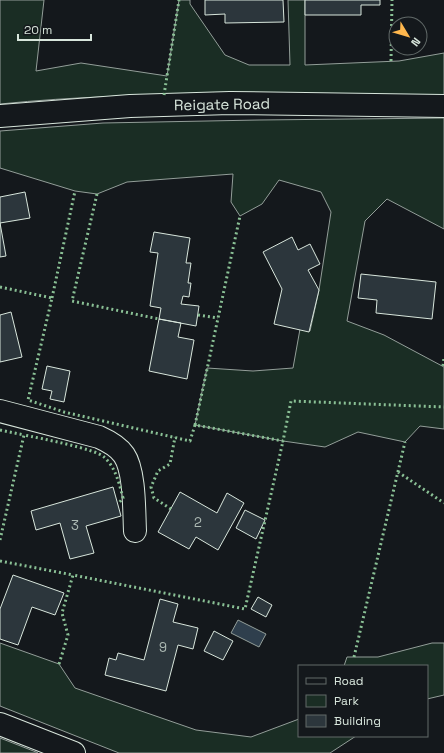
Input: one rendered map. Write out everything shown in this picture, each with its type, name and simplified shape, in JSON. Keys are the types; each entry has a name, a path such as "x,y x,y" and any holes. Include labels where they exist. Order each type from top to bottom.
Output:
{"main road":[{"name":"Reigate Road","path":"0,116 130,106 230,103 444,106"},
{"path":"0,411 99,437 113,444 124,455 130,469 134,500 135,531"},
{"path":"0,724 74,753"}],"green space":[{"path":"0,0 44,0 36,71 81,63 167,76 179,0 190,0 190,4 225,55 249,65 290,65 288,0 305,0 305,65 399,61 444,53 444,98 278,95 166,95 55,99 0,104"},
{"path":"444,118 444,229 387,199 365,221 347,321 384,335 444,367 444,429 420,426 405,442 358,432 325,447 195,425 207,368 253,371 293,368 300,329 310,331 319,290 331,212 321,192 279,180 262,204 240,216 231,202 233,174 127,182 97,194 75,191 0,168 0,131 103,123"},
{"path":"0,643 59,664 75,688 196,730 251,737 298,719 298,737 354,737 330,753 119,753 0,706"},
{"path":"432,643 444,643 444,695 428,699 428,665 344,665 347,657 378,657"},
{"path":"0,738 36,752 38,753 0,753"}],"water":[{"path":"238,620 266,634 259,647 231,633"}],"building":[{"path":"205,0 283,0 284,22 225,23 225,14 205,15"},
{"path":"305,0 380,0 380,5 361,5 361,15 305,15"},
{"path":"25,192 30,218 0,223 0,197"},
{"path":"0,223 6,256 0,257"},
{"path":"154,232 190,238 186,263 191,263 188,283 191,283 189,297 183,296 181,304 199,306 196,326 159,319 161,308 150,306 158,253 150,252"},
{"path":"292,237 298,250 310,244 320,264 308,270 319,290 309,332 274,324 282,289 263,252"},
{"path":"361,274 436,282 432,319 376,313 377,300 358,298"},
{"path":"11,312 22,357 0,362 0,315"},
{"path":"159,319 181,323 178,337 194,340 187,379 149,371"},
{"path":"47,366 70,371 64,402 50,399 52,391 42,389"},
{"path":"113,487 121,516 86,526 94,553 70,559 60,523 36,530 31,511"},
{"path":"180,492 217,513 227,493 244,503 218,550 196,537 189,549 158,532"},
{"path":"245,510 265,520 256,539 236,528"},
{"path":"13,575 64,593 55,615 32,607 18,645 0,639 0,609"},
{"path":"258,597 272,605 266,617 251,609"},
{"path":"160,599 178,604 173,622 198,628 193,649 178,645 166,691 105,675 109,658 116,660 118,653 144,660"},
{"path":"214,631 233,641 223,660 204,651"}],"hedge":[{"path":"164,95 179,0"},
{"path":"391,61 392,0"},
{"path":"52,298 75,191"},
{"path":"97,194 72,301 159,319"},
{"path":"195,425 240,216"},
{"path":"0,287 52,298 28,400 64,412 190,441 195,425 283,441 291,401 444,407"},
{"path":"198,315 218,318"},
{"path":"443,366 444,357"},
{"path":"0,430 24,435"},
{"path":"0,540 24,435 79,447 104,457 114,471 120,487 123,498 118,504"},
{"path":"171,509 154,498 151,487 158,471 170,464 175,437"},
{"path":"59,664 68,635 62,613 73,575 245,609 283,441"},
{"path":"354,657 405,442"},
{"path":"398,472 444,503"},
{"path":"0,561 73,575"}]}
